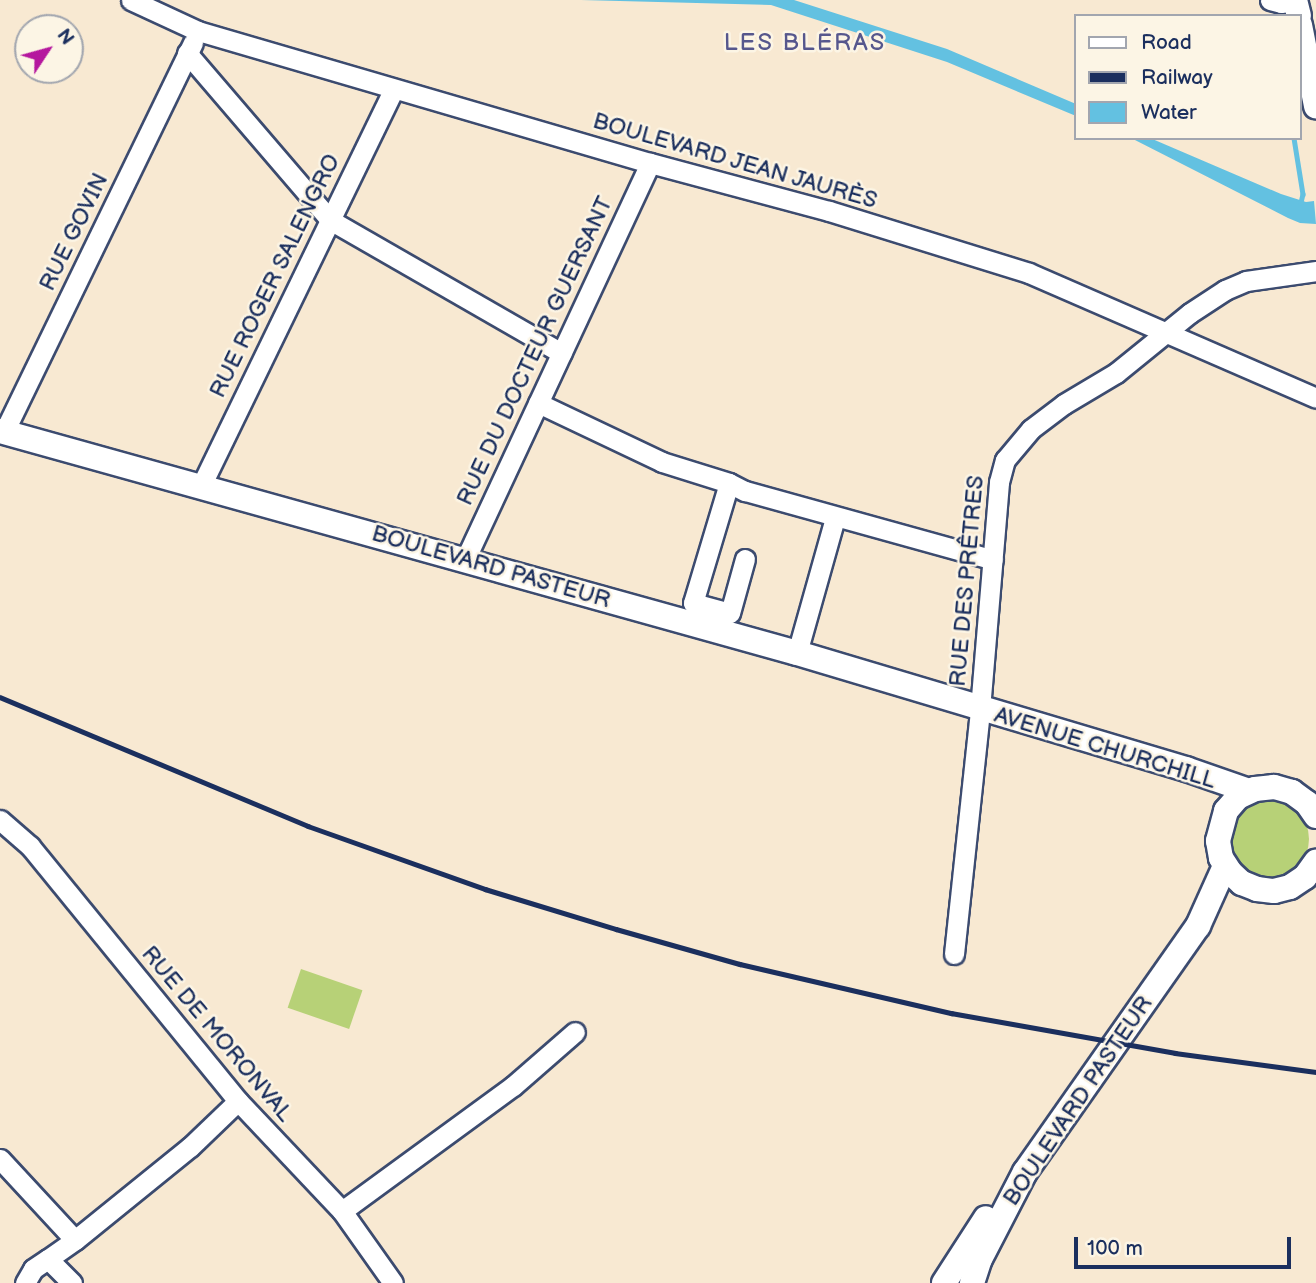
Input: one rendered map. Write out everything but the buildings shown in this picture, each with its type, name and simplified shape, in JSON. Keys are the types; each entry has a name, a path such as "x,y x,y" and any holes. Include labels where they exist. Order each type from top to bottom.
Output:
{"main road":[{"path":"1302,35 1316,106"},
{"name":"BOULEVARD PASTEUR","path":"2,432 797,653 980,709"},
{"name":"AVENUE CHURCHILL","path":"980,709 1186,769 1249,791"},
{"name":"AVENUE CHURCHILL","path":"980,709 1067,747 1198,787 1212,798 1223,817"},
{"path":"1316,814 1303,799 1286,790 1267,787 1249,791 1233,801 1223,817 1218,841 1225,866 1235,878 1249,887 1274,891 1290,887 1305,877 1316,862"},
{"path":"1198,926 1225,866"},
{"path":"1198,926 1249,887"},
{"name":"BOULEVARD PASTEUR","path":"972,1283 980,1259 1025,1172 1198,926"},
{"path":"944,1283 981,1224 1025,1172"}],"street":[{"name":"BOULEVARD JEAN JAURÈS","path":"131,0 198,31 650,163 829,211 1029,273 1163,334 1316,398"},
{"path":"1270,0 1297,10"},
{"name":"RUE GOVIN","path":"2,432 198,31"},
{"path":"187,53 330,220 561,353"},
{"name":"RUE ROGER SALENGRO","path":"201,486 394,89"},
{"name":"RUE DU DOCTEUR GUERSANT","path":"465,560 650,163"},
{"name":"RUE DES PRÊTRES","path":"954,954 980,709 999,482 1009,453 1031,429 1064,404 1116,373 1163,334 1237,283 1316,271"},
{"path":"538,403 662,462 729,483 771,500 993,560"},
{"path":"729,483 693,603 730,613 745,559"},
{"path":"797,653 835,518"},
{"name":"RUE DE MORONVAL","path":"0,820 30,846 238,1101 342,1211 393,1283"},
{"path":"342,1211 513,1086 575,1032"},
{"path":"25,1283 33,1269 75,1240 190,1147 238,1101"},
{"path":"0,1159 75,1240"},
{"path":"48,1259 72,1283"}],"green space":[{"path":"1269,799 1284,802 1297,811 1306,824 1309,839 1306,854 1297,867 1284,876 1269,879 1254,876 1241,867 1232,854 1229,839 1232,824 1241,811 1254,802"},
{"path":"301,969 362,990 349,1029 288,1008"}],"water":[{"path":"581,0 794,0 947,49 1074,103 1074,115 947,62 771,5"},
{"path":"1135,140 1155,140 1281,194 1306,202 1314,201 1316,224 1300,223"}],"waterway":[{"path":"1294,140 1303,194 1301,203"}],"railway":[{"path":"0,697 308,826 485,889 616,929 740,964 951,1013 1175,1053 1316,1072"}],"district":[{"name":"LES BLÉRAS","path":"805,43"}]}
